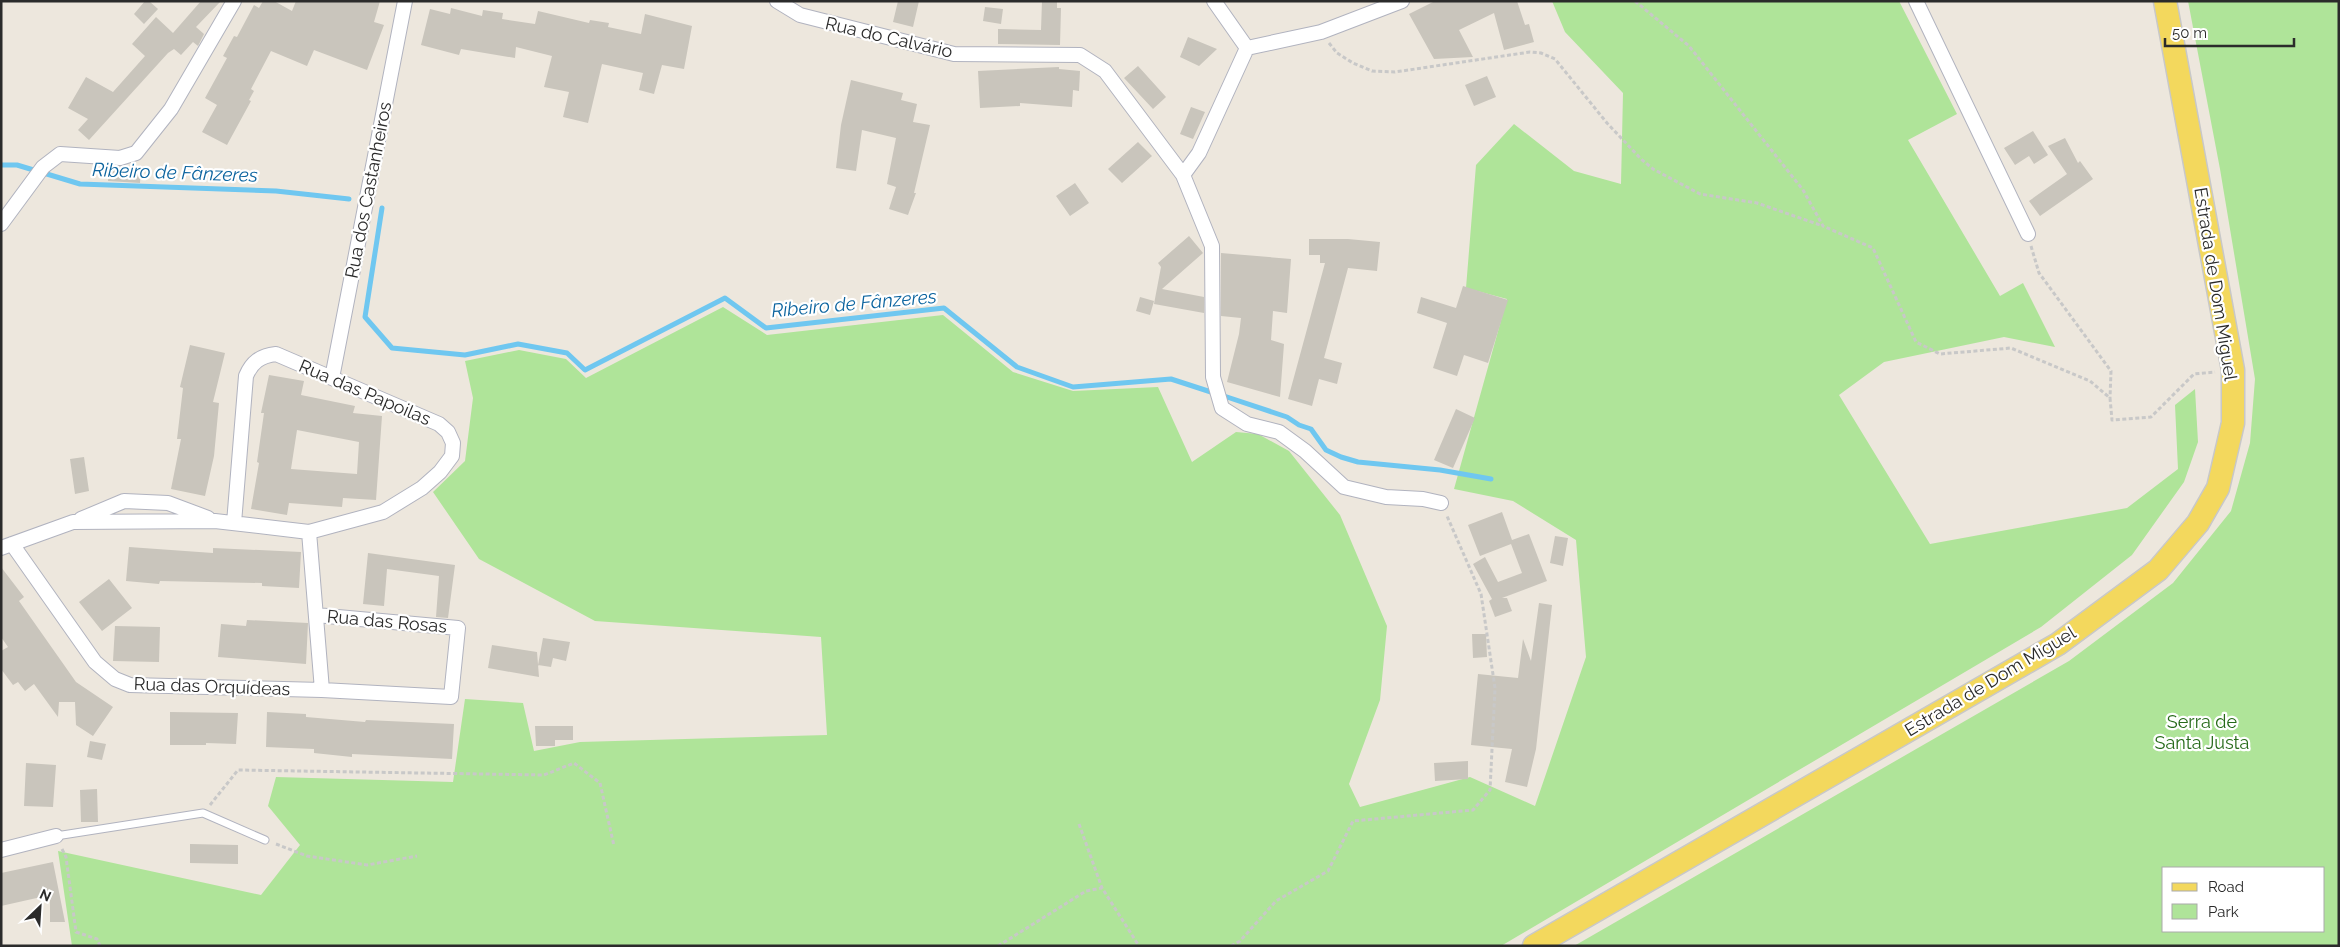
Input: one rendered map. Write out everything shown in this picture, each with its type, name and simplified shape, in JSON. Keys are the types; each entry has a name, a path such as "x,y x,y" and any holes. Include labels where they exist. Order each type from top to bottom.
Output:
{"main road":[{"name":"Estrada de Dom Miguel","path":"1534,946 2058,644 2158,570 2198,523 2218,488 2233,423 2233,370 2165,1"}],"street":[{"path":"1,224 43,168 60,154 120,158 136,153 171,110 234,1"},
{"name":"Rua dos Castanheiros","path":"332,378 405,1"},
{"name":"Rua do Calvário","path":"777,1 800,15 954,54 1080,55 1105,71 1183,176 1212,246 1213,377 1222,408 1247,424 1279,432 1305,450 1344,487 1386,497 1423,499 1441,503"},
{"path":"1214,1 1247,48"},
{"path":"1247,48 1321,32 1402,1"},
{"path":"1916,1 2028,234"},
{"path":"1183,176 1199,153 1247,48"},
{"name":"Rua das Papoilas","path":"234,524 246,376 250,366 264,356 276,354 439,424 448,432 453,443 452,456 440,472 422,488 383,512 309,532"},
{"path":"6,546 124,501 168,503 215,521"},
{"path":"73,522 215,521 309,532 322,690"},
{"name":"Rua das Orquídeas","path":"6,546 95,662 115,679 130,685 322,690 451,697"},
{"name":"Rua das Rosas","path":"316,615 458,628 451,697"},
{"path":"1,850 56,836"}],"lane":[{"path":"56,836 203,814 265,840"}],"path":[{"path":"1635,1 1689,46 1803,190 1823,226"},
{"path":"1321,32 1337,53 1352,63 1372,71 1395,72 1530,52 1541,53 1555,59 1607,123 1641,159 1654,169 1700,194 1757,204 1823,226 1873,248 1916,342 1940,354 2010,348 2090,381 2110,398"},
{"path":"2028,234 2039,273 2111,371 2110,398 2112,420 2151,417 2194,374 2233,370"},
{"path":"1231,946 1240,941 1276,901 1328,871 1353,821 1473,810 1490,790 1496,688 1482,594 1441,503"},
{"path":"203,814 238,770 544,775 574,763 600,783 614,846"},
{"path":"1079,824 1102,888 1140,946"},
{"path":"56,836 66,857 76,932 97,938 100,946"},
{"path":"265,840 307,856 368,865 417,856"},
{"path":"998,946 1086,891 1102,888"}],"green space":[{"path":"1552,1 1899,1 1957,114 1908,140 2000,296 2023,283 2055,347 2004,337 1884,362 1839,395 1930,544 2127,508 2178,469 2175,405 2195,389 2198,442 2184,482 2132,555 2041,627 1501,946 72,946 58,851 261,895 300,845 268,806 276,777 453,782 465,699 523,703 534,751 580,742 827,735 821,637 595,621 479,559 433,492 465,461 473,398 465,361 519,350 566,359 586,378 723,307 767,335 943,315 1013,372 1073,391 1158,387 1192,462 1236,432 1258,434 1289,451 1340,515 1387,626 1380,700 1349,784 1360,807 1470,777 1535,806 1586,657 1576,540 1513,501 1454,489 1507,299 1466,288 1476,165 1514,124 1574,171 1621,184 1623,93 1565,32"},
{"name":"Serra de Santa Justa","path":"2188,1 2339,1 2339,946 1574,946 2069,661 2173,583 2231,511 2250,443 2255,379 2220,169"}],"building":[{"path":"145,1 149,1 158,9 144,24 134,14"},
{"path":"201,1 221,1 196,27 204,34 198,46 193,42 181,55 174,49 168,53 89,140 78,130 88,119 68,108 86,77 113,92 145,56 132,44 156,17 173,33"},
{"path":"263,1 274,1 292,11 296,1 380,1 374,22 384,25 367,70 314,50 307,66 271,51 251,89 254,91 249,100 251,101 227,145 202,132 217,105 205,98 227,58 223,56 234,36 237,37 254,5 259,8"},
{"path":"898,1 919,1 913,27 893,22"},
{"path":"1042,1 1057,1 1057,8 1061,8 1060,45 998,44 998,29 1041,30"},
{"path":"1435,1 1517,1 1525,25 1529,24 1534,42 1504,50 1494,13 1459,30 1473,57 1434,59 1409,14"},
{"path":"985,7 1003,9 1001,24 983,21"},
{"path":"451,8 482,16 483,10 503,13 502,19 535,24 538,11 589,23 590,20 609,23 608,27 641,34 645,14 692,26 684,69 662,65 654,94 639,90 643,73 602,64 588,123 563,117 569,92 544,87 552,56 516,47 515,58 461,49 459,55 421,45 430,9 450,14"},
{"path":"1188,37 1217,49 1199,66 1180,57"},
{"path":"1138,66 1166,97 1153,109 1124,78"},
{"path":"1059,67 1059,69 1080,71 1079,91 1073,90 1072,107 1020,103 1020,106 980,108 978,71"},
{"path":"1487,76 1496,97 1474,106 1465,85"},
{"path":"851,80 903,93 901,100 917,104 913,122 930,125 914,193 916,193 908,215 889,209 896,187 887,184 896,138 862,130 856,171 836,168 841,125"},
{"path":"1191,107 1205,112 1193,139 1180,134"},
{"path":"2033,131 2048,155 2034,164 2029,156 2015,165 2004,148"},
{"path":"2065,138 2078,163 2080,161 2093,179 2040,216 2029,201 2067,174 2048,146"},
{"path":"1138,142 1152,156 1122,183 1108,169"},
{"path":"109,166 141,167 140,183 108,181"},
{"path":"1075,183 1089,203 1070,216 1056,196"},
{"path":"1189,236 1203,253 1162,289 1204,297 1204,313 1154,304 1161,267 1158,263"},
{"path":"1309,239 1348,239 1380,242 1377,271 1348,268 1324,358 1342,363 1337,384 1319,379 1312,406 1288,399 1325,263 1320,263 1320,255 1309,255"},
{"path":"1221,253 1291,259 1287,313 1273,311 1271,340 1284,344 1280,397 1227,382 1241,318 1221,316"},
{"path":"1463,286 1508,300 1488,363 1464,355 1457,376 1433,368 1447,323 1417,313 1421,297 1456,308"},
{"path":"1140,297 1154,301 1150,315 1136,311"},
{"path":"190,345 225,353 213,402 219,403 214,456 205,496 171,489 181,439 177,439 183,388 180,387"},
{"path":"269,375 304,381 301,395 355,406 353,413 382,416 376,500 343,498 342,507 289,503 287,515 251,509 259,463 257,462 264,413 261,413","holes":["297,430 359,442 357,474 291,469"]},
{"path":"1456,409 1475,418 1453,468 1434,460"},
{"path":"84,457 89,491 75,494 70,459"},
{"path":"1502,512 1512,540 1529,534 1547,581 1502,598 1507,598 1512,611 1495,617 1489,601 1492,599 1473,564 1485,557 1498,582 1522,573 1511,544 1480,556 1468,525"},
{"path":"1555,536 1568,538 1563,566 1550,563"},
{"path":"129,547 213,553 213,548 301,552 299,588 262,586 262,583 160,581 159,584 126,581"},
{"path":"368,553 455,565 448,618 436,617 439,576 387,569 384,606 363,604"},
{"path":"1,567 24,597 19,601 76,682 113,707 93,736 76,725 75,702 59,702 58,717 34,684 25,691 18,682 13,685 1,669 1,651 8,647 1,637"},
{"path":"109,579 132,608 102,631 79,602"},
{"path":"1539,603 1552,605 1536,749 1527,787 1505,782 1512,749 1471,745 1478,674 1518,678 1523,639 1531,661"},
{"path":"247,620 308,623 306,664 218,657 221,624 246,626"},
{"path":"115,626 160,627 159,662 113,661"},
{"path":"1472,634 1486,634 1487,657 1473,658"},
{"path":"543,638 570,642 566,661 553,658 551,667 538,665"},
{"path":"492,645 537,652 539,677 488,668"},
{"path":"170,712 238,713 236,744 170,745"},
{"path":"267,712 306,714 306,717 365,722 366,720 454,724 452,759 352,754 352,757 314,753 314,749 266,747"},
{"path":"535,726 573,726 573,740 555,740 555,746 536,746"},
{"path":"90,741 106,744 102,760 87,757"},
{"path":"1468,761 1468,779 1435,781 1434,763"},
{"path":"26,763 56,765 53,807 24,806"},
{"path":"97,789 98,822 81,822 80,790"},
{"path":"190,844 238,845 238,864 190,863"},
{"path":"53,862 65,922 50,922 50,895 1,906 1,873"}],"waterway":[{"name":"Ribeiro de Fânzeres","path":"1,165 17,165 80,184 276,191 349,199"},
{"name":"Ribeiro de Fânzeres","path":"382,208 365,317 392,348 465,355 518,344 567,353 585,370 725,298 766,328 944,308 1017,367 1073,387 1171,379 1211,392"},
{"name":"Ribeiro de Fânzeres","path":"1224,396 1287,417 1299,425 1311,429 1326,450 1341,457 1358,462 1440,470 1491,479"}]}
